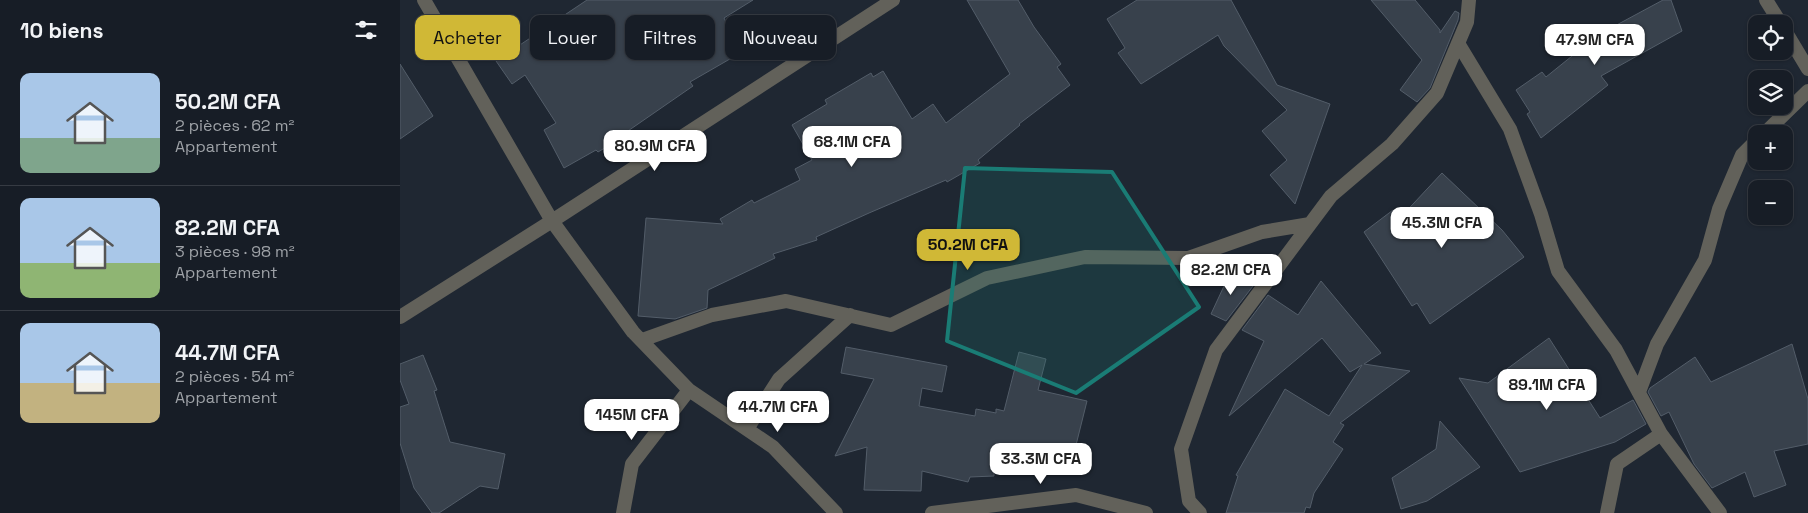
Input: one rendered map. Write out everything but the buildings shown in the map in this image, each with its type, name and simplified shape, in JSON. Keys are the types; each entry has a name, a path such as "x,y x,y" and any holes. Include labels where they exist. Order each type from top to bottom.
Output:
{"street":[{"path":"424,0 552,221 633,332 689,390 773,447 836,513"},
{"path":"400,317 893,0"},
{"path":"1200,513 1189,501 1181,449 1216,350 1332,196 1392,144 1437,93 1466,22 1469,0"},
{"path":"1766,0 1775,15"},
{"path":"1458,42 1510,128 1541,214 1558,271 1616,350 1661,434 1720,513"},
{"path":"1793,44 1808,69"},
{"path":"1773,125 1808,91"},
{"path":"1639,392 1657,344 1705,260 1719,208 1742,155 1748,149"},
{"path":"642,340 712,315 786,301 891,325 987,278 1085,257 1188,258 1262,232 1310,224"},
{"path":"747,429 780,379 850,315"},
{"path":"623,513 632,464 689,390"},
{"path":"1607,513 1617,464 1661,434"},
{"path":"932,513 1076,494 1146,513"}],"highlighted area":[{"path":"965,168 1112,172 1199,307 1076,393 947,341"}]}
